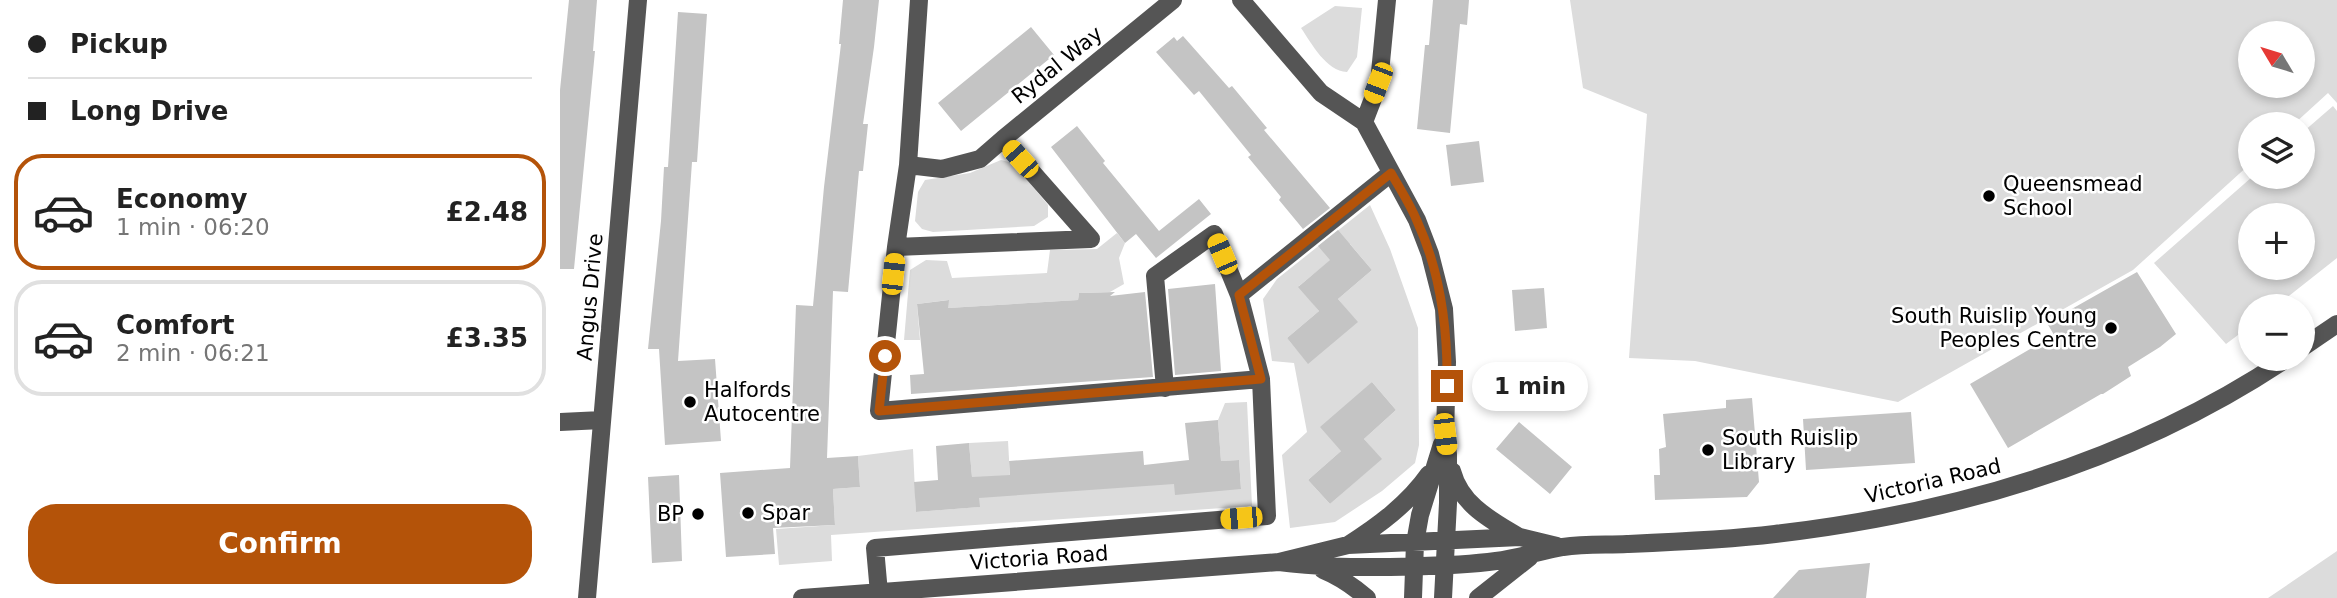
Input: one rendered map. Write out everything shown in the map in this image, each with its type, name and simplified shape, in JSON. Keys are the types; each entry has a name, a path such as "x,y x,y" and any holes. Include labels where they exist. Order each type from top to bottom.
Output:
{"street":[{"name":"Angus Drive","path":"587,598 638,0"},
{"path":"919,0 908,165 896,247 879,411 1261,379"},
{"name":"Rydal Way","path":"908,165 942,169 980,159 1173,0"},
{"path":"1241,0 1321,93 1364,122 1417,220 1430,254 1444,309 1447,362 1442,459 1446,540 1443,598"},
{"path":"1364,122 1378,83 1387,0"},
{"path":"896,247 1091,239 1003,139"},
{"path":"1239,295 1391,173"},
{"path":"879,593 875,548 1267,516 1261,379 1239,295 1214,234 1155,276 1165,388"},
{"path":"2315,339 2337,324"},
{"name":"Victoria Road","path":"1279,562 1317,568 1445,565 1498,561 1564,547 1723,539 1835,526 1942,505 2056,473 2133,443 2194,413 2266,371"},
{"path":"560,422 602,420"},
{"path":"1442,459 1465,498 1480,513 1520,537"},
{"path":"1413,598 1415,543 1420,516 1442,459"},
{"path":"1348,545 1370,531 1410,497 1442,459"},
{"name":"Victoria Road","path":"802,598 1014,590 1279,562 1348,545 1520,537 1564,547"},
{"path":"1478,598 1536,554"},
{"path":"1317,568 1338,576 1367,598"}],"shaded area":[{"name":"Queensmead School","path":"1570,0 2337,0 2337,103 2328,93 2307,112 2238,112 2238,175 2133,270 1898,402 1695,361 1629,358 1647,114 1583,88"},
{"path":"1335,6 1362,8 1357,57 1347,72 1326,62 1301,28"},
{"path":"2333,106 2337,111 2337,258 2315,275 2315,203 2238,203 2238,280 2309,280 2291,294 2238,294 2238,335 2226,344 2154,263 2238,189 2315,189 2315,122"},
{"path":"1001,160 1013,163 1048,205 1048,217 1034,226 933,232 922,229 915,221 918,192 925,180 970,173"},
{"path":"1370,205 1390,249 1418,328 1419,445 1415,463 1382,491 1335,522 1290,528 1282,455 1307,432 1294,363 1272,361 1263,299 1277,279","holes":["1350,244 1372,270 1338,299 1357,322 1308,363 1287,338 1319,311 1299,286","1372,382 1396,410 1364,439 1381,459 1330,504 1308,480 1341,451"]},
{"path":"1117,233 1125,243 1119,258 1124,284 1110,292 1079,293 1078,300 948,308 948,300 917,304 920,340 904,340 910,270 926,260 947,261 952,278 1047,273 1050,250 1097,249"},
{"path":"1247,402 1252,506 831,535 832,561 779,565 776,529 835,525 833,489 860,487 858,456 913,449 916,512 979,507 978,477 972,477 969,443 1008,441 1011,495 1174,480 1241,489 1239,460 1221,461 1218,420 1225,403"},
{"path":"2337,551 2337,598 2268,598"}],"building":[{"path":"569,0 597,0 595,51 574,269 560,269 560,90"},
{"path":"843,0 879,0 863,124 868,124 863,171 859,171 848,292 833,291 827,458 858,456 860,487 833,489 835,525 773,528 775,554 726,557 720,473 790,468 796,305 813,306 841,44"},
{"path":"1433,0 1469,0 1467,25 1460,24 1450,133 1417,129 1425,45 1429,45"},
{"path":"678,12 707,14 697,162 692,162 678,361 715,359 721,441 665,445 659,349 648,349 664,167 668,167"},
{"path":"1031,27 1054,55 961,131 938,103"},
{"path":"1183,36 1229,88 1232,86 1267,128 1264,130 1330,208 1303,229 1248,157 1251,155 1199,91 1194,95 1156,52 1174,37 1177,41"},
{"path":"1077,126 1105,161 1103,163 1159,231 1199,199 1211,214 1156,258 1136,234 1125,243 1051,147"},
{"path":"1479,141 1484,182 1451,186 1446,145"},
{"path":"1338,230 1372,270 1338,299 1358,322 1308,364 1287,338 1319,311 1298,287 1330,260 1318,246"},
{"path":"2137,272 2176,334 2128,367 2131,376 2008,448 1970,384 2054,335 2047,323"},
{"path":"1215,284 1221,371 1175,375 1168,289"},
{"path":"1544,288 1547,328 1515,331 1512,290"},
{"path":"1115,292 1110,296 1145,292 1153,377 911,394 910,375 924,374 917,304 949,300 948,308 1078,300 1079,293"},
{"path":"1372,382 1396,410 1364,439 1382,459 1330,504 1308,480 1341,451 1320,427"},
{"name":"South Ruislip Library","path":"1752,398 1759,482 1747,497 1655,500 1654,475 1660,475 1659,449 1666,447 1663,414 1726,408 1726,400"},
{"path":"1911,412 1915,463 1806,470 1803,419"},
{"path":"1218,420 1221,461 1239,460 1241,489 1175,495 1174,484 979,498 980,507 916,512 914,482 938,480 936,446 969,443 972,477 1010,475 1009,461 1143,451 1144,465 1189,460 1185,423"},
{"path":"1519,422 1572,467 1550,494 1496,449"},
{"path":"679,475 682,561 652,563 648,477"},
{"path":"1870,563 1866,598 1773,598 1799,570"}],"place":[{"name":"Queensmead School","path":"1989,196"},
{"name":"South Ruislip Young Peoples Centre","path":"2111,328"},
{"name":"Halfords Autocentre","path":"690,402"},
{"name":"South Ruislip Library","path":"1708,450"},
{"name":"Spar","path":"748,513"},
{"name":"BP","path":"698,514"}],"route":[{"path":"885,356 879,411 1261,379 1239,295 1391,173 1417,220 1430,254 1444,309 1447,386"}]}
